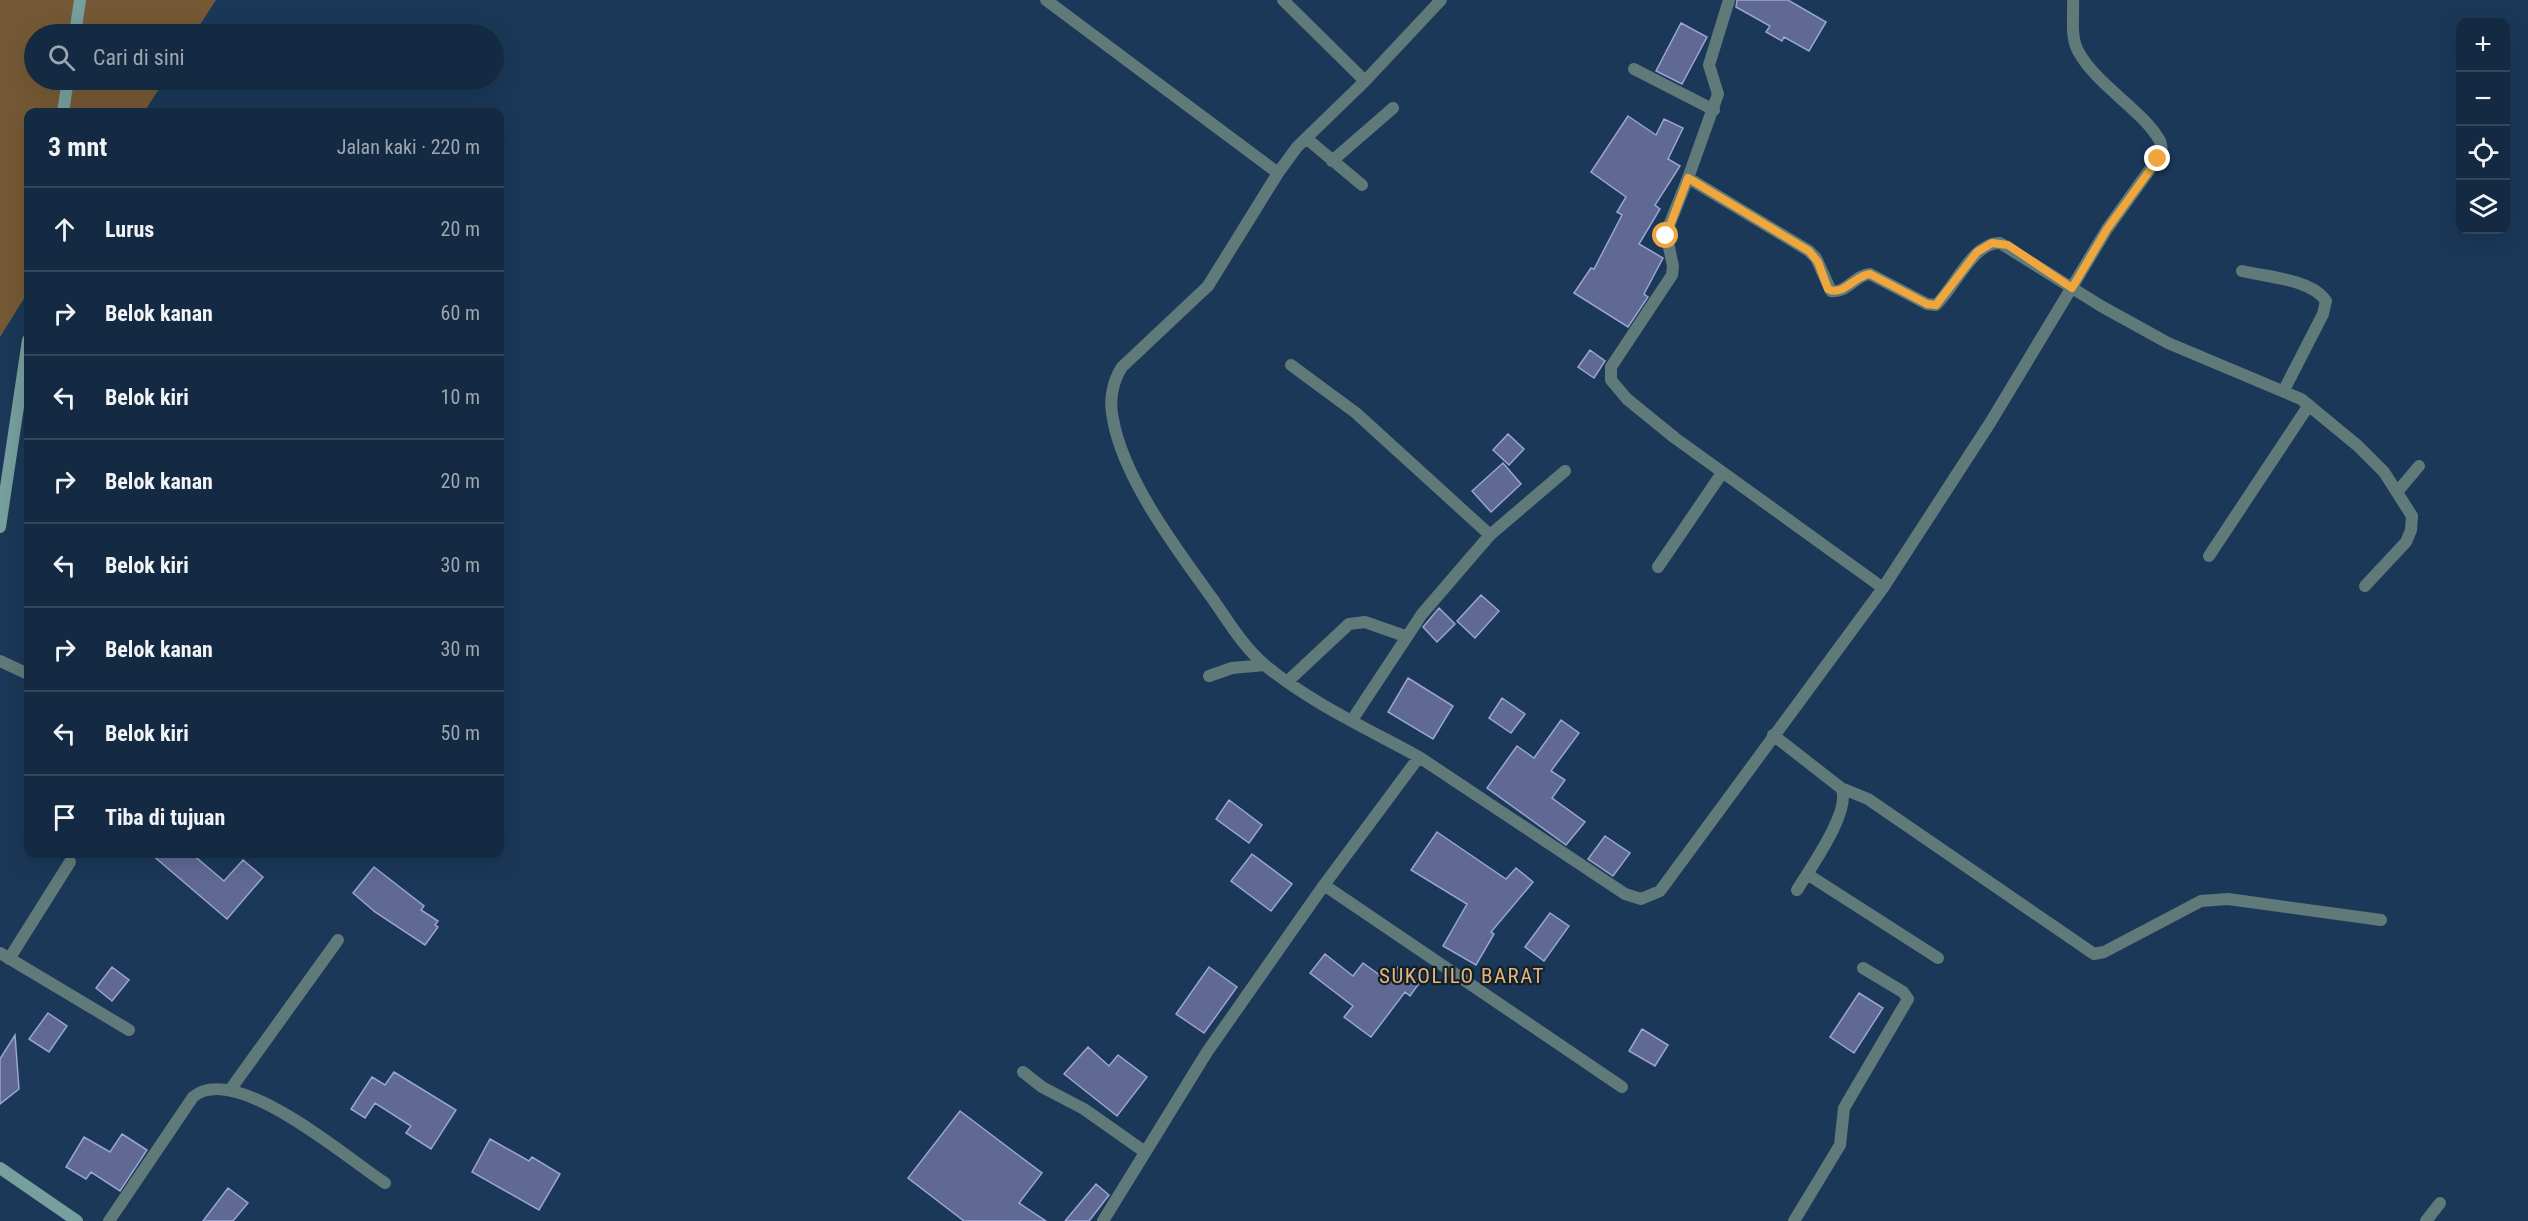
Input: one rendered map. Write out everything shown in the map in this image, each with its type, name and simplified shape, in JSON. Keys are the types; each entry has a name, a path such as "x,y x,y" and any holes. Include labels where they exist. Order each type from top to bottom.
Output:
{"main road":[{"path":"76,24 80,0"},
{"path":"64,108 66,90"},
{"path":"0,527 24,367"},
{"path":"0,1168 77,1221"}],"street":[{"path":"1046,0 1278,173"},
{"path":"1282,0 1365,81"},
{"path":"1441,0 1365,81 1306,138 1278,173 1208,286 1122,367 1115,380 1111,396 1113,422 1126,459 1155,513 1223,614 1265,665 1352,720 1419,756 1625,894 1641,899 1660,891 1672,876 1773,735 1883,588 1990,423 2107,229 2158,159 2162,147 2158,138 2116,96 2077,50 2073,33 2073,0"},
{"path":"1729,0 1709,65 1717,88 1714,110 1666,233 1673,266 1672,275 1611,367 1610,376 1616,388 1627,399 1722,473 1883,588"},
{"path":"1634,69 1714,110"},
{"path":"1332,161 1393,108"},
{"path":"1306,138 1362,186"},
{"path":"1688,178 1809,251 1818,262 1828,289 1833,292 1839,292 1864,275 1870,274 1927,304 1936,305 1977,252 1992,243 2008,245 2072,288 2168,343 2284,390 2309,405 2375,462 2411,512 2410,530 2399,551 2365,585"},
{"path":"2242,271 2303,285 2318,293 2326,301 2323,314 2284,390"},
{"path":"1291,365 1356,413 1490,535"},
{"path":"2209,556 2309,405"},
{"path":"2398,491 2419,466"},
{"path":"1352,720 1405,636 1490,535 1566,471"},
{"path":"1658,567 1722,473"},
{"path":"1288,681 1349,624 1365,622 1405,636"},
{"path":"0,661 24,672"},
{"path":"1209,676 1232,668 1265,665"},
{"path":"1773,735 1841,788 1868,799 2094,954 2104,952 2201,901 2213,899 2228,898 2381,920"},
{"path":"1103,1221 1206,1052 1419,756"},
{"path":"1797,890 1837,822 1845,796 1841,788"},
{"path":"70,862 4,956 129,1030"},
{"path":"1807,874 1938,958"},
{"path":"1324,885 1622,1087"},
{"path":"230,1090 338,940"},
{"path":"1794,1221 1840,1145 1844,1108 1908,999 1903,992 1863,968"},
{"path":"1023,1072 1042,1088 1084,1109 1145,1152"},
{"path":"109,1221 193,1097 213,1089 246,1093 276,1108 385,1183"},
{"path":"2426,1221 2440,1203"}],"shaded area":[{"path":"0,0 216,0 200,24 24,24 24,90 158,90 147,108 24,108 24,298 0,337"}],"building":[{"path":"1737,0 1788,0 1826,22 1809,51 1784,37 1782,41 1766,32 1770,26 1736,7"},
{"path":"1681,23 1707,37 1682,84 1656,71"},
{"path":"1628,116 1656,135 1664,119 1683,128 1668,159 1680,166 1655,205 1660,209 1639,244 1663,258 1644,294 1648,297 1628,327 1574,293 1591,268 1594,269 1622,215 1617,212 1626,197 1591,172"},
{"path":"1590,350 1605,361 1594,378 1578,367"},
{"path":"1508,434 1524,449 1509,465 1493,450"},
{"path":"1503,463 1521,484 1491,512 1472,491"},
{"path":"1481,595 1499,611 1475,638 1457,621"},
{"path":"1439,608 1455,624 1437,642 1423,627"},
{"path":"1408,678 1453,706 1433,739 1388,712"},
{"path":"1502,698 1525,714 1511,733 1489,718"},
{"path":"1561,720 1579,733 1551,771 1565,780 1552,798 1585,822 1566,845 1487,788 1517,746 1534,758"},
{"path":"1229,800 1262,825 1249,843 1216,819"},
{"path":"1437,832 1506,879 1516,868 1533,882 1491,932 1494,934 1476,965 1443,946 1467,904 1411,870"},
{"path":"1605,836 1630,853 1613,876 1588,859"},
{"path":"1252,854 1292,884 1271,911 1231,881"},
{"path":"156,858 197,858 224,881 243,860 263,877 227,919"},
{"path":"374,867 424,906 421,910 438,921 435,925 438,927 425,945 375,912 353,893"},
{"path":"1550,913 1569,926 1544,961 1525,947"},
{"path":"1325,954 1353,976 1363,963 1388,981 1398,967 1420,982 1410,996 1405,992 1371,1037 1344,1017 1353,1006 1310,973"},
{"path":"112,967 129,980 112,1001 96,988"},
{"path":"1209,967 1237,987 1204,1033 1176,1014"},
{"path":"1859,993 1883,1008 1854,1053 1830,1037"},
{"path":"48,1013 67,1026 49,1052 29,1039"},
{"path":"1642,1029 1668,1045 1655,1066 1629,1051"},
{"path":"15,1035 19,1089 0,1104 0,1059"},
{"path":"1088,1047 1109,1066 1118,1055 1147,1077 1117,1116 1064,1074"},
{"path":"394,1072 456,1110 431,1149 406,1133 411,1126 375,1103 365,1118 351,1109 372,1077 385,1085"},
{"path":"960,1111 1042,1173 1019,1203 1046,1221 964,1221 908,1178"},
{"path":"122,1134 147,1150 120,1191 91,1172 86,1179 66,1167 84,1137 110,1152"},
{"path":"490,1139 529,1161 532,1157 560,1174 539,1210 472,1172"},
{"path":"1096,1184 1109,1195 1089,1221 1065,1221"},
{"path":"228,1188 248,1203 233,1221 203,1221"}],"district":[{"name":"SUKOLILO BARAT","path":"1462,976"}],"route":[{"path":"1666,236 1688,178 1809,251 1818,262 1828,289 1833,292 1839,292 1859,277 1870,274 1884,279 1931,306 1936,305 1944,298 1977,252 1992,243 2008,245 2072,288 2107,229 2158,159"}]}
